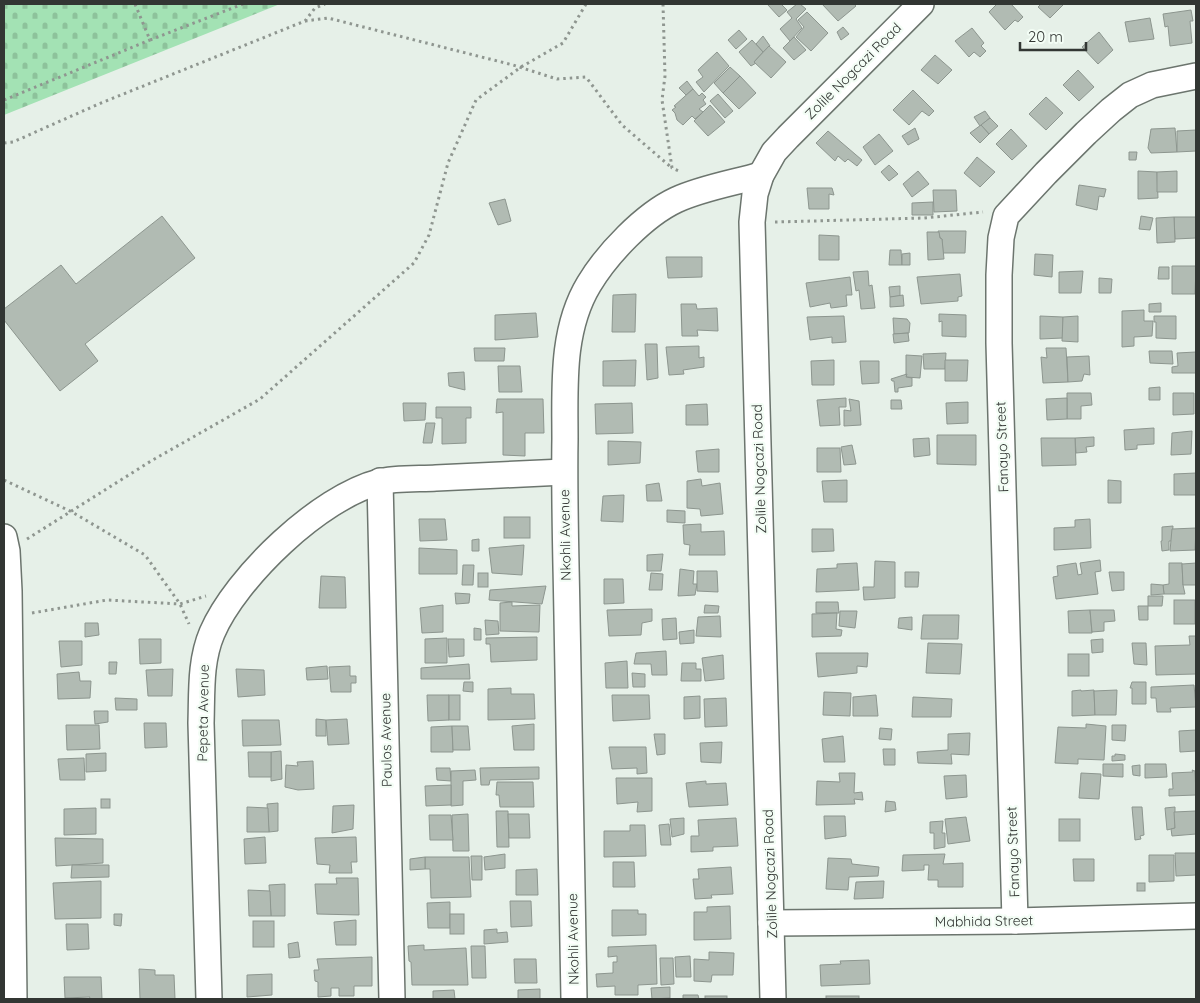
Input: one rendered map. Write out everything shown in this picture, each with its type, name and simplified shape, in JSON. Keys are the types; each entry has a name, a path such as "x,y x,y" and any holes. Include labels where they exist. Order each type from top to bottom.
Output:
{"street":[{"name":"Zolile Nogcazi Road","path":"773,999 752,222 755,194 761,175 774,152 921,4"},
{"path":"1006,216 1086,133 1130,95 1152,85 1196,76"},
{"name":"Nkohli Avenue","path":"574,999 564,472 566,372 569,338 588,285 608,258 638,227 656,212 676,200 710,188 761,175"},
{"name":"Fanayo Street","path":"1006,216 1001,238 998,275 1015,922"},
{"name":"Pepeta Avenue","path":"209,999 201,722 205,657 212,633 222,614 242,585 293,534 324,509 347,494 380,481 564,472"},
{"name":"Paulos Avenue","path":"380,481 392,999"},
{"path":"5,544 10,617 14,999"},
{"name":"Mabhida Street","path":"771,923 1015,922 1196,916"}],"path":[{"path":"135,4 150,40"},
{"path":"4,100 243,4"},
{"path":"312,4 314,8"},
{"path":"305,21 314,8 325,4"},
{"path":"5,544 72,512 151,461 260,399 414,263 429,235 448,163 476,100 521,67 563,43 586,4"},
{"path":"663,4 665,76 662,100 672,168"},
{"path":"4,143 13,142 101,103 305,21 328,18 521,67 557,79 586,77 622,126 672,168 710,188"},
{"path":"752,222 924,218 984,212 1006,216"},
{"path":"4,480 72,512 145,555 180,604 205,657"},
{"path":"10,617 107,600 180,604 206,596"}],"green space":[{"path":"4,4 280,4 4,115"}],"building":[{"path":"769,4 781,4 787,10 779,17"},
{"path":"797,4 806,9 796,19 802,28 790,41 780,29 792,18 787,12"},
{"path":"822,4 854,4 856,6 838,21"},
{"path":"997,4 1011,4 1023,17 1018,22 1015,20 1005,30 989,12"},
{"path":"1039,4 1064,4 1050,18 1038,7"},
{"path":"1191,10 1193,21 1190,21 1192,43 1170,46 1168,26 1165,27 1163,14"},
{"path":"807,12 828,33 811,51 796,37 804,27 798,20"},
{"path":"1150,18 1154,39 1129,42 1125,22"},
{"path":"843,27 849,34 841,40 837,32"},
{"path":"972,28 984,43 981,46 986,51 980,57 974,52 969,57 955,41"},
{"path":"739,30 747,39 736,49 728,40"},
{"path":"1099,32 1113,50 1098,64 1082,47"},
{"path":"763,36 770,46 763,52 756,44"},
{"path":"794,37 806,50 794,60 783,48"},
{"path":"752,40 763,52 754,62 756,63 751,66 739,52"},
{"path":"769,46 786,62 771,78 754,62"},
{"path":"717,52 729,66 704,92 696,82 703,77 698,70"},
{"path":"935,55 952,70 938,84 921,70"},
{"path":"730,67 740,76 723,93 714,83"},
{"path":"1078,70 1094,87 1079,101 1063,85"},
{"path":"740,76 756,93 739,109 723,93"},
{"path":"687,81 693,89 686,95 679,88"},
{"path":"693,89 699,96 702,93 706,97 703,100 706,104 699,109 703,112 695,119 692,116 683,125 677,120 672,110"},
{"path":"913,90 934,111 929,116 922,111 909,125 893,110"},
{"path":"718,94 733,111 725,118 710,101"},
{"path":"1046,97 1063,113 1046,130 1029,114"},
{"path":"710,105 725,122 708,136 694,121"},
{"path":"985,111 990,118 980,126 974,117"},
{"path":"990,118 998,126 989,134 981,125"},
{"path":"981,125 989,134 980,143 970,133"},
{"path":"915,128 919,139 908,145 902,136"},
{"path":"1175,128 1177,152 1151,153 1148,148 1151,129"},
{"path":"1011,129 1027,146 1012,160 996,144"},
{"path":"1196,130 1196,151 1177,152 1177,131"},
{"path":"828,131 862,160 857,166 848,159 845,162 838,156 835,161 816,143"},
{"path":"879,134 893,151 875,165 863,147"},
{"path":"1129,152 1137,152 1136,160 1129,160"},
{"path":"977,157 995,172 980,187 964,173"},
{"path":"889,165 898,174 889,181 881,172"},
{"path":"918,171 929,184 912,197 903,184"},
{"path":"1138,171 1157,172 1158,198 1138,199"},
{"path":"1177,171 1177,192 1157,192 1157,172"},
{"path":"1079,185 1106,189 1104,197 1099,196 1097,210 1076,205"},
{"path":"807,188 832,188 834,195 829,194 829,209 809,209"},
{"path":"933,190 956,190 957,211 934,212"},
{"path":"505,199 511,221 498,225 489,203"},
{"path":"933,202 933,215 912,215 912,203"},
{"path":"162,216 195,258 85,344 98,361 60,391 4,320 4,309 61,265 76,284"},
{"path":"1141,216 1153,218 1150,230 1139,229"},
{"path":"1174,217 1196,217 1196,238 1175,239"},
{"path":"1174,217 1175,242 1157,243 1156,218"},
{"path":"938,231 966,231 965,253 943,253 942,239"},
{"path":"927,232 939,232 942,239 944,259 928,260"},
{"path":"819,235 839,236 839,260 819,260"},
{"path":"890,250 901,250 902,265 889,265"},
{"path":"910,253 910,265 902,265 902,254"},
{"path":"1035,254 1053,255 1052,277 1034,275"},
{"path":"666,257 702,257 702,277 668,278"},
{"path":"1172,266 1196,266 1195,294 1172,294"},
{"path":"1159,267 1169,267 1169,279 1158,279"},
{"path":"868,271 869,286 872,285 875,308 861,309 859,290 856,291 853,272"},
{"path":"1083,271 1081,293 1059,293 1059,272"},
{"path":"960,274 962,296 958,297 958,301 921,304 917,277"},
{"path":"850,277 852,295 846,295 847,306 831,308 830,303 810,307 806,283"},
{"path":"1099,278 1112,279 1111,293 1099,293"},
{"path":"900,286 900,296 890,297 889,287"},
{"path":"636,294 635,332 612,332 613,295"},
{"path":"903,295 904,306 890,307 890,297"},
{"path":"1161,303 1161,312 1149,312 1149,304"},
{"path":"681,304 696,304 697,309 717,308 718,331 697,330 698,336 682,336"},
{"path":"1144,310 1144,321 1153,321 1152,336 1134,337 1134,346 1122,347 1122,311"},
{"path":"536,313 538,337 495,340 495,315"},
{"path":"939,314 966,315 966,337 942,336 942,321 939,322"},
{"path":"844,316 846,342 832,343 832,337 810,340 807,317"},
{"path":"1040,316 1063,317 1063,338 1040,339"},
{"path":"1078,316 1078,342 1062,341 1063,317"},
{"path":"1154,316 1176,316 1176,339 1156,338"},
{"path":"893,318 907,319 910,323 909,333 894,334"},
{"path":"908,333 909,341 894,343 893,334"},
{"path":"645,344 657,344 658,378 647,380"},
{"path":"699,346 699,358 704,357 704,367 683,370 684,374 669,375 666,347"},
{"path":"474,348 505,348 504,361 475,361"},
{"path":"1046,348 1066,348 1068,382 1043,383 1041,357 1047,358"},
{"path":"1149,351 1172,351 1173,364 1150,363"},
{"path":"1196,352 1196,373 1172,373 1172,367 1178,366 1177,353"},
{"path":"946,353 945,369 924,369 923,354"},
{"path":"906,355 922,356 920,378 906,377"},
{"path":"1089,356 1090,375 1084,374 1082,381 1068,382 1067,357"},
{"path":"636,360 635,386 603,386 603,361"},
{"path":"834,360 834,385 812,385 811,361"},
{"path":"945,360 968,360 967,381 945,381"},
{"path":"860,361 879,361 879,383 862,384"},
{"path":"498,366 520,366 522,392 499,392"},
{"path":"464,372 465,390 449,386 448,373"},
{"path":"907,374 906,377 912,378 912,386 898,388 898,392 895,392 894,381 891,379"},
{"path":"1160,387 1160,400 1149,400 1149,388"},
{"path":"1067,393 1091,393 1092,405 1081,406 1081,419 1067,419"},
{"path":"1173,393 1194,393 1194,414 1173,415"},
{"path":"846,398 846,407 839,407 840,425 820,426 817,400"},
{"path":"1067,398 1067,419 1047,420 1046,399"},
{"path":"497,399 543,399 544,433 525,433 525,456 503,455 503,412 496,413"},
{"path":"849,399 859,401 861,425 844,426 844,410 851,411"},
{"path":"891,400 901,400 902,409 891,409"},
{"path":"968,402 968,423 947,424 946,403"},
{"path":"403,403 426,403 425,420 404,421"},
{"path":"632,403 633,433 596,434 595,404"},
{"path":"707,404 708,425 686,425 686,405"},
{"path":"436,407 471,407 471,418 466,418 466,443 442,444 442,418 436,418"},
{"path":"426,423 435,423 432,443 423,443"},
{"path":"1154,428 1154,444 1137,445 1137,449 1125,450 1124,430"},
{"path":"1192,431 1191,454 1171,455 1172,433"},
{"path":"937,435 976,435 976,465 937,464"},
{"path":"1094,437 1094,446 1086,447 1087,452 1076,453 1075,438"},
{"path":"929,438 930,455 914,457 913,439"},
{"path":"1041,438 1075,438 1076,465 1042,466"},
{"path":"608,441 641,442 640,463 608,465"},
{"path":"852,445 856,464 844,465 841,447"},
{"path":"817,448 840,448 841,472 817,472"},
{"path":"719,449 719,472 698,472 696,451"},
{"path":"1196,473 1196,495 1174,495 1174,474"},
{"path":"701,479 702,486 720,483 723,514 701,516 700,509 687,508 687,481"},
{"path":"847,480 847,502 824,502 822,481"},
{"path":"1108,480 1121,481 1121,503 1108,503"},
{"path":"659,483 662,501 647,501 646,485"},
{"path":"624,495 623,522 601,521 603,496"},
{"path":"667,510 685,511 685,523 667,522"},
{"path":"504,517 530,517 530,538 504,538"},
{"path":"419,519 445,519 447,540 420,541"},
{"path":"1090,519 1091,548 1054,550 1054,528 1075,527 1075,520"},
{"path":"701,524 701,532 724,531 725,555 689,555 690,545 684,544 683,525"},
{"path":"1173,526 1169,550 1162,551 1162,527"},
{"path":"1196,528 1195,550 1170,551 1172,529"},
{"path":"812,529 833,529 834,551 812,552"},
{"path":"479,539 479,551 472,551 472,540"},
{"path":"524,545 522,575 492,573 489,548"},
{"path":"419,548 457,550 457,574 419,574"},
{"path":"663,554 661,571 647,571 647,555"},
{"path":"1100,560 1101,571 1095,572 1098,594 1056,599 1053,577 1058,576 1057,566 1076,563 1078,575 1082,574 1080,563"},
{"path":"875,561 895,562 895,598 864,600 863,587 874,587"},
{"path":"857,563 859,590 816,592 817,569 837,568 837,564"},
{"path":"1169,563 1182,563 1185,594 1164,594 1163,585 1169,584"},
{"path":"1196,563 1196,585 1183,585 1182,564"},
{"path":"463,565 474,565 473,585 462,585"},
{"path":"680,569 694,571 693,584 697,584 695,595 678,596"},
{"path":"697,571 717,571 718,592 697,591"},
{"path":"905,572 919,572 918,587 905,587"},
{"path":"1109,572 1124,572 1124,590 1112,591"},
{"path":"478,573 488,573 488,587 478,587"},
{"path":"651,573 663,574 662,590 649,590"},
{"path":"321,576 345,577 346,608 319,608"},
{"path":"604,579 623,579 624,603 604,604"},
{"path":"1151,584 1163,585 1164,594 1151,595"},
{"path":"546,586 542,604 489,600 490,590"},
{"path":"455,593 470,594 469,603 456,604"},
{"path":"1148,596 1163,596 1162,606 1148,606"},
{"path":"1174,600 1195,600 1195,624 1174,624"},
{"path":"512,602 512,606 540,605 539,632 500,631 500,603"},
{"path":"816,602 838,602 839,613 816,613"},
{"path":"443,605 443,632 422,633 420,608"},
{"path":"705,605 719,606 718,613 704,613"},
{"path":"1138,606 1148,606 1148,620 1139,620"},
{"path":"652,609 652,621 642,623 641,635 609,636 607,610"},
{"path":"1090,610 1092,633 1069,633 1068,611"},
{"path":"1090,610 1114,610 1115,621 1104,622 1104,631 1092,632"},
{"path":"840,611 857,611 855,628 839,626"},
{"path":"837,613 836,629 842,630 841,636 812,637 812,614"},
{"path":"923,615 959,615 958,639 921,639"},
{"path":"720,616 721,637 696,636 698,617"},
{"path":"912,617 912,630 898,628 899,618"},
{"path":"676,618 677,639 663,640 662,619"},
{"path":"485,620 498,621 499,634 486,635"},
{"path":"85,623 98,623 99,635 85,637"},
{"path":"474,628 481,629 481,640 474,640"},
{"path":"694,630 694,643 680,644 679,632"},
{"path":"1189,636 1196,636 1196,674 1156,675 1155,646 1190,645"},
{"path":"537,637 537,660 491,662 490,644 486,644 486,638"},
{"path":"447,638 447,663 425,663 425,639"},
{"path":"139,639 161,639 161,663 140,664"},
{"path":"448,639 464,639 464,656 449,657"},
{"path":"1103,639 1103,652 1092,653 1091,640"},
{"path":"59,641 82,641 82,665 61,667"},
{"path":"928,643 962,644 960,674 926,673"},
{"path":"1132,643 1146,643 1147,665 1134,664"},
{"path":"666,651 667,675 652,675 651,664 634,664 636,653"},
{"path":"816,653 868,653 867,667 857,666 857,673 818,677"},
{"path":"1068,654 1089,654 1089,676 1068,676"},
{"path":"723,655 724,679 705,681 702,658"},
{"path":"627,661 628,688 606,688 605,663"},
{"path":"109,662 117,662 116,674 109,674"},
{"path":"682,663 696,663 696,669 701,669 701,681 681,681"},
{"path":"469,664 470,679 421,679 421,668"},
{"path":"327,666 328,679 307,680 306,668"},
{"path":"350,666 350,676 356,676 356,683 351,683 351,692 331,692 329,667"},
{"path":"173,669 172,696 148,696 146,670"},
{"path":"236,669 264,670 265,695 238,697"},
{"path":"79,672 80,681 91,681 90,698 58,699 57,674"},
{"path":"632,673 645,674 645,687 633,687"},
{"path":"464,682 473,682 473,692 463,691"},
{"path":"1132,682 1146,682 1146,704 1132,704 1132,688 1130,688"},
{"path":"1194,685 1196,707 1170,708 1171,712 1157,712 1156,698 1151,698 1151,687"},
{"path":"511,688 511,694 534,694 535,719 488,720 488,689"},
{"path":"1094,690 1095,715 1072,716 1072,691"},
{"path":"1117,690 1116,715 1095,715 1094,691"},
{"path":"824,692 851,693 850,716 823,715"},
{"path":"427,695 449,695 449,720 428,721"},
{"path":"449,695 460,695 460,720 449,720"},
{"path":"612,695 649,695 650,719 613,721"},
{"path":"876,695 878,716 853,716 853,697"},
{"path":"700,696 700,718 684,719 684,697"},
{"path":"913,697 952,699 951,717 912,717"},
{"path":"115,698 137,699 137,710 116,710"},
{"path":"726,698 727,726 705,727 704,699"},
{"path":"94,711 108,711 108,722 95,724"},
{"path":"316,719 326,720 326,736 316,736"},
{"path":"347,719 349,744 328,745 326,720"},
{"path":"242,720 279,720 281,745 243,746"},
{"path":"144,723 166,723 167,747 145,748"},
{"path":"534,724 534,750 514,750 512,726"},
{"path":"1086,724 1106,726 1104,760 1078,759 1078,764 1055,763 1058,727 1086,728"},
{"path":"66,725 99,725 100,749 67,750"},
{"path":"1112,725 1126,725 1125,741 1112,740"},
{"path":"452,726 453,752 431,752 431,727"},
{"path":"452,726 468,726 470,750 453,750"},
{"path":"880,728 892,729 891,740 879,739"},
{"path":"1196,730 1196,751 1180,752 1179,731"},
{"path":"970,733 969,755 951,754 952,764 918,763 917,752 948,750 948,734"},
{"path":"654,734 665,734 665,754 657,755"},
{"path":"843,736 845,762 824,762 822,739"},
{"path":"722,742 721,763 701,762 700,743"},
{"path":"609,747 646,747 647,773 637,774 637,768 612,769"},
{"path":"883,749 895,749 895,765 884,765"},
{"path":"281,751 282,779 271,781 271,752"},
{"path":"248,752 271,752 271,777 249,777"},
{"path":"106,753 106,771 86,772 86,754"},
{"path":"1115,754 1125,755 1125,760 1112,761 1112,756 1115,756"},
{"path":"84,758 85,780 60,780 58,759"},
{"path":"313,761 314,789 298,790 285,787 286,765 298,766 297,762"},
{"path":"1103,764 1123,764 1123,777 1103,776"},
{"path":"1145,764 1166,764 1167,777 1145,778"},
{"path":"1140,765 1140,776 1133,775 1132,766"},
{"path":"539,767 539,779 490,780 489,785 481,785 480,768"},
{"path":"436,768 450,768 451,781 437,780"},
{"path":"475,770 476,780 463,781 463,805 451,806 451,771"},
{"path":"1192,770 1195,771 1196,795 1169,796 1169,789 1173,789 1172,773 1193,772"},
{"path":"839,773 855,773 854,793 862,792 863,800 854,799 855,804 816,805 817,781 840,782"},
{"path":"1081,773 1101,774 1099,799 1079,798"},
{"path":"966,775 967,797 946,799 944,776"},
{"path":"616,778 652,778 652,811 637,812 638,802 617,804"},
{"path":"706,781 706,784 726,783 728,805 689,807 686,783"},
{"path":"497,782 533,782 534,807 500,807 499,795 496,795"},
{"path":"451,785 451,805 426,806 425,786"},
{"path":"101,799 110,799 110,808 101,808"},
{"path":"886,801 895,802 896,810 885,812"},
{"path":"278,803 278,831 269,832 267,804"},
{"path":"354,805 353,829 332,833 333,806"},
{"path":"247,807 268,808 269,832 247,832"},
{"path":"1132,807 1142,807 1144,835 1140,836 1141,839 1135,840"},
{"path":"1175,807 1175,828 1167,830 1165,808"},
{"path":"96,808 96,834 64,835 64,809"},
{"path":"496,811 508,811 509,847 497,847"},
{"path":"1196,811 1196,834 1172,836 1171,829 1175,828 1174,812"},
{"path":"468,814 469,851 453,851 452,815"},
{"path":"508,814 529,814 530,838 509,838"},
{"path":"429,815 451,815 453,840 430,840"},
{"path":"824,816 845,816 846,836 825,839"},
{"path":"966,817 970,841 948,844 945,819"},
{"path":"684,818 684,834 672,837 670,819"},
{"path":"736,818 738,846 713,847 713,851 691,852 691,836 699,836 698,820"},
{"path":"1059,819 1080,819 1080,841 1059,841"},
{"path":"943,821 942,833 945,833 945,847 934,849 934,833 930,833 930,822"},
{"path":"669,824 671,845 661,845 659,825"},
{"path":"630,825 645,825 646,856 604,857 604,831 630,831"},
{"path":"265,837 266,863 245,864 244,839"},
{"path":"356,837 357,862 351,862 352,873 329,873 330,865 317,864 315,838"},
{"path":"55,838 103,839 103,863 56,866"},
{"path":"1175,853 1196,853 1196,875 1176,876"},
{"path":"505,854 505,868 485,870 484,857"},
{"path":"945,854 943,864 963,863 963,887 938,887 938,880 928,880 929,865 924,865 924,870 902,871 903,855"},
{"path":"1149,855 1174,855 1174,881 1149,882"},
{"path":"471,856 482,856 482,880 472,880"},
{"path":"425,857 469,857 471,897 431,898 430,869 425,869"},
{"path":"425,857 425,869 410,870 410,859"},
{"path":"828,858 851,859 852,864 879,867 878,876 849,877 848,890 826,889"},
{"path":"1073,859 1094,859 1094,881 1074,881"},
{"path":"613,862 634,862 635,887 613,887"},
{"path":"72,865 109,865 109,877 71,878"},
{"path":"731,867 733,894 711,895 712,898 695,899 693,879 699,879 698,869"},
{"path":"537,869 538,895 516,895 516,870"},
{"path":"336,878 358,878 359,915 317,914 315,884 337,884"},
{"path":"101,881 101,918 55,919 53,883"},
{"path":"884,881 883,898 854,899 856,882"},
{"path":"1137,883 1145,883 1145,891 1137,891"},
{"path":"285,884 285,916 271,916 269,885"},
{"path":"248,890 270,891 271,916 249,916"},
{"path":"510,901 531,901 532,926 511,927"},
{"path":"450,902 450,928 428,928 427,903"},
{"path":"730,906 731,939 694,940 694,912 707,912 707,907"},
{"path":"612,910 638,910 638,914 646,914 646,935 612,936"},
{"path":"114,914 122,914 121,926 114,925"},
{"path":"450,914 464,914 464,934 450,934"},
{"path":"356,920 356,945 336,945 334,922"},
{"path":"253,921 274,921 274,947 253,947"},
{"path":"66,924 88,924 89,949 67,950"},
{"path":"497,929 497,933 507,932 508,942 484,944 484,930"},
{"path":"298,942 300,957 289,958 288,944"},
{"path":"424,945 424,950 466,948 468,985 412,985 408,946"},
{"path":"656,945 657,984 638,985 638,995 615,995 615,986 597,987 596,974 613,973 613,962 617,962 617,956 608,957 608,947"},
{"path":"471,946 485,946 486,978 472,978"},
{"path":"709,952 734,953 733,975 712,975 711,982 694,981 694,959 709,960"},
{"path":"690,956 691,977 676,977 675,957"},
{"path":"372,957 372,986 354,986 354,996 339,996 339,988 331,988 331,996 318,997 318,982 315,981 314,970 319,970 317,959"},
{"path":"660,958 673,958 674,984 661,985"},
{"path":"514,959 536,959 537,983 515,983"},
{"path":"869,960 870,984 821,986 820,965 841,964 840,961"},
{"path":"139,969 155,970 155,975 174,975 175,999 140,999"},
{"path":"272,974 272,995 247,997 247,975"},
{"path":"64,977 101,977 102,999 89,999 90,997 65,998"},
{"path":"670,987 670,998 652,999 651,988"},
{"path":"540,989 540,999 518,999 518,990"},
{"path":"454,990 455,999 433,999 433,991"},
{"path":"683,995 698,995 699,999 683,999"},
{"path":"705,996 727,996 727,999 705,999"},
{"path":"826,996 859,996 859,999 826,999"}]}
